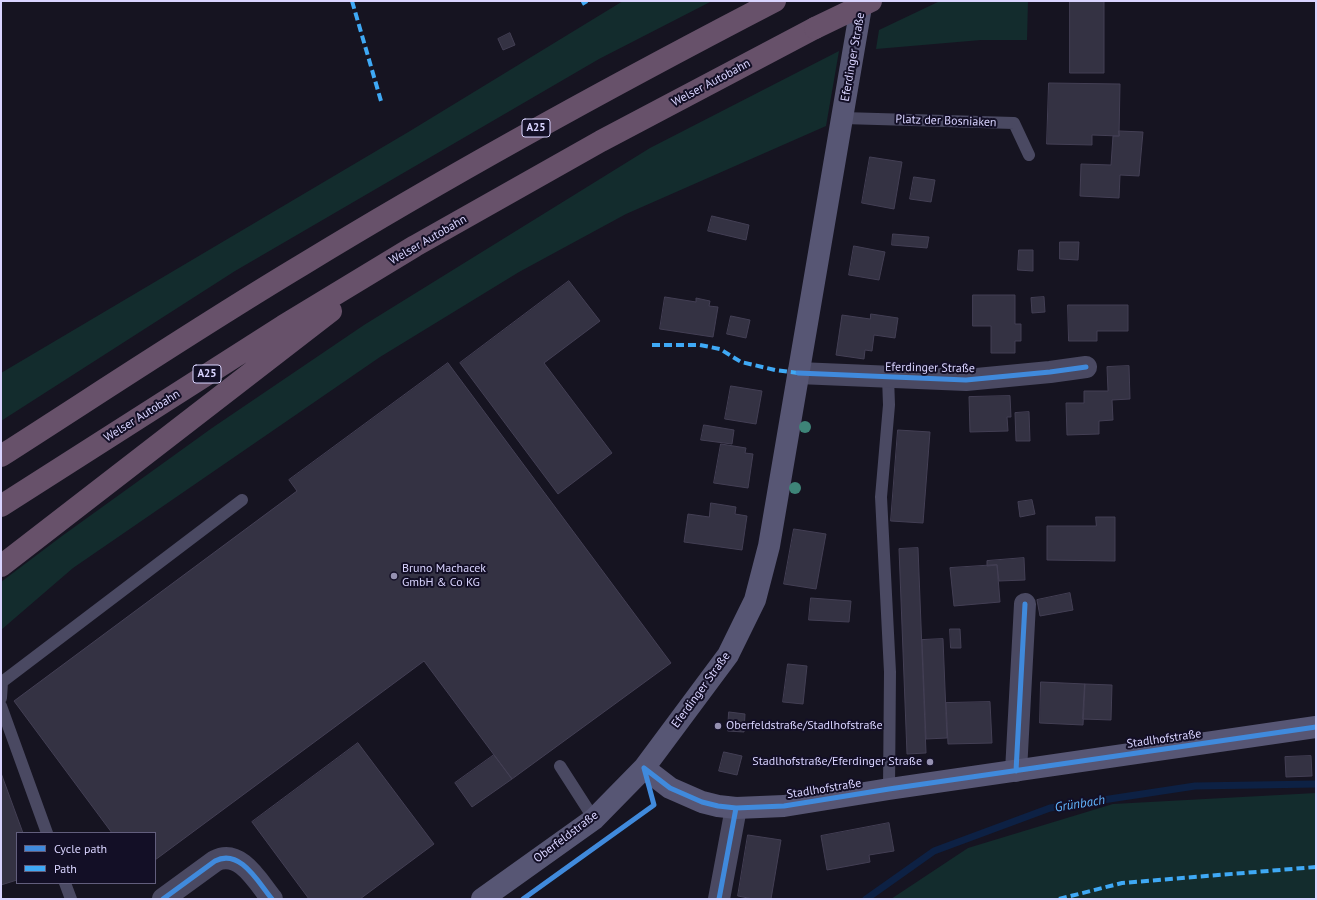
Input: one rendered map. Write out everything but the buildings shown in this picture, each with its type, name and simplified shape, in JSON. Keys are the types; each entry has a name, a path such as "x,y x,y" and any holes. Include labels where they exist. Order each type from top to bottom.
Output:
{"highway":[{"name":"A25","path":"1,456 309,261 521,136 662,59 775,1"},
{"name":"Welser Autobahn","path":"1,506 269,335 415,246 601,141 815,28 871,1"},
{"path":"1,566 415,246"}],"main road":[{"name":"Eferdinger Straße","path":"644,768 728,655 755,600 769,546 862,1"},
{"name":"Stadlhofstraße","path":"644,768 670,788 702,802 736,808 784,806 890,788 1316,727"},
{"name":"Oberfeldstraße","path":"482,899 594,819 644,768"}],"street":[{"name":"Eferdinger Straße","path":"798,373 966,380 1086,367"},
{"path":"1016,771 1024,604"},
{"path":"719,899 736,808"},
{"path":"163,899 222,857 235,859 248,868 272,899"}],"lane":[{"name":"Platz der Bosniaken","path":"843,118 1014,123 1029,155"},
{"path":"888,377 890,405 881,497 890,672 890,788"},
{"path":"1,698 2,682 242,500"},
{"path":"1,706 47,832"},
{"path":"560,766 594,819"},
{"path":"65,884 71,899"}],"green space":[{"path":"623,1 712,1 599,59 235,271 1,421 1,373 410,131"},
{"path":"940,1 1028,1 1027,40 981,40 876,49 879,30"},
{"path":"839,51 826,126 626,214 519,272 380,357 73,568 1,630 1,582 212,428 364,325 650,148"},
{"path":"1316,793 1316,899 891,899 968,848 1113,804"}],"waterway":[{"name":"Grünbach","path":"866,899 934,851 1050,808 1195,786 1316,784"}],"marked path":[{"path":"352,1 381,101"},
{"path":"582,4 587,1"},
{"path":"652,345 700,345 720,349 741,362 775,370 798,373"},
{"path":"1059,899 1122,883 1316,867"}],"cycle path":[{"path":"798,373 966,380 1086,367"},
{"path":"1016,771 1025,604"},
{"path":"644,768 670,788 702,802 736,808 784,806 889,789 1316,727"},
{"path":"523,899 654,805 644,768"},
{"path":"719,899 736,808"},
{"path":"163,899 215,861 224,858 232,859 248,869 272,899"}],"place":[{"name":"Bruno Machacek GmbH & Co KG","path":"394,576"},
{"name":"Oberfeldstraße/Stadlhofstraße","path":"718,726"},
{"name":"Stadlhofstraße/Eferdinger Straße","path":"930,762"}]}
